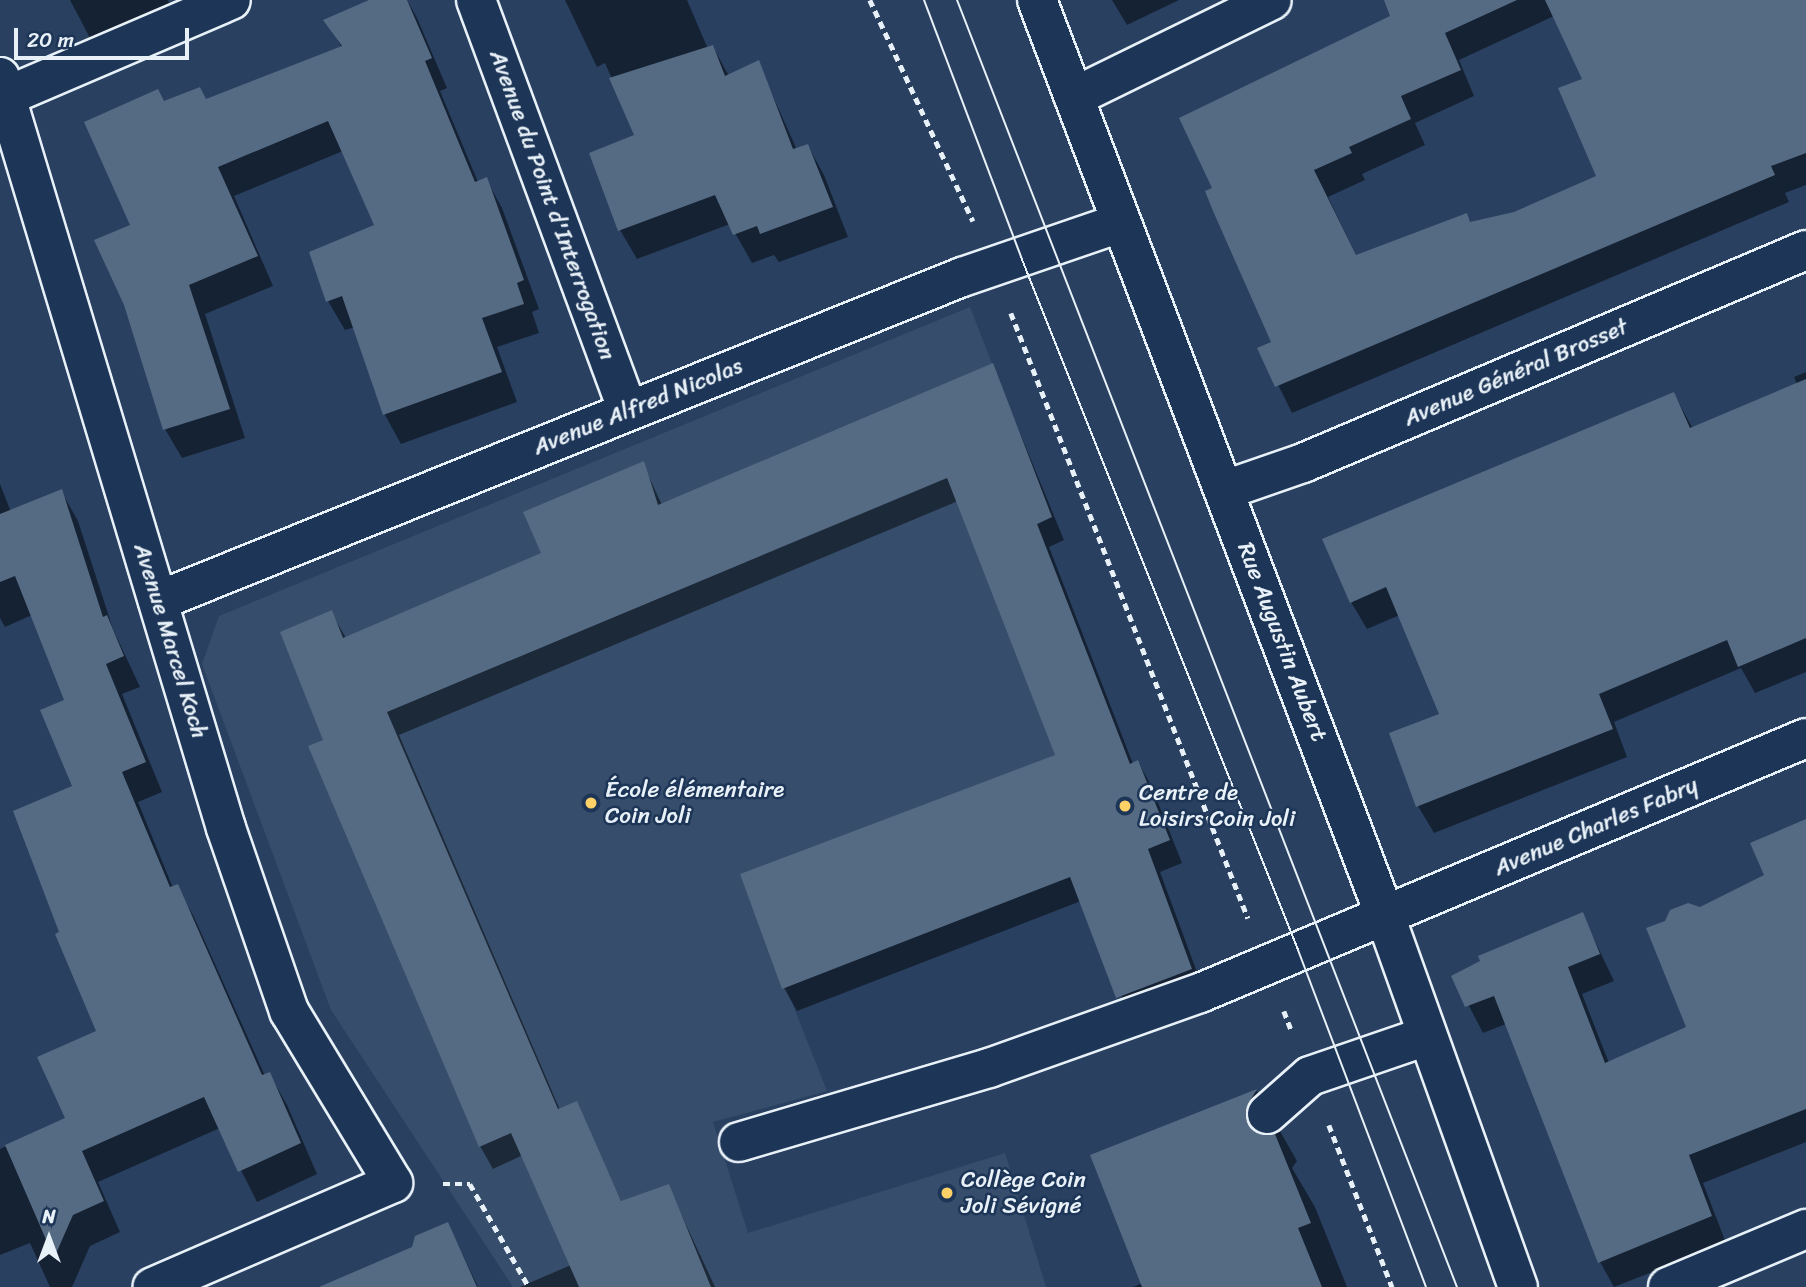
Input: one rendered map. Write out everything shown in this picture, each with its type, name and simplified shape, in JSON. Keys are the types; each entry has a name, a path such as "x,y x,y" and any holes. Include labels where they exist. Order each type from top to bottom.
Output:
{"street":[{"path":"2,91 231,0"},
{"name":"Avenue du Point d'Interrogation","path":"476,0 628,411"},
{"name":"Rue Augustin Aubert","path":"1037,0 1384,913 1518,1287"},
{"path":"1074,97 1272,0"},
{"name":"Avenue Marcel Koch","path":"2,91 226,828 289,1011 393,1183"},
{"name":"Avenue Alfred Nicolas","path":"158,601 993,266 1121,223"},
{"name":"Avenue Général Brosset","path":"1225,490 1303,463 1806,250"},
{"name":"Avenue Charles Fabry","path":"739,1142 989,1068 1266,965 1384,913 1806,738"},
{"path":"1267,1114 1310,1076 1427,1037"},
{"path":"153,1287 393,1183"},
{"path":"1668,1287 1806,1229"}],"path":[{"path":"870,0 993,266 1392,1287"},
{"path":"393,1183 470,1184 529,1287"}],"shaded area":[{"name":"École élémentaire Coin Joli","path":"970,307 1052,517 1038,525 1117,732 741,874 827,1091 713,1122 748,1233 1005,1153 1046,1287 513,1287 331,1010 202,664 219,616"}],"building":[{"path":"369,0 407,0 432,58 425,61 475,182 487,177 524,280 517,283 524,304 482,318 502,372 383,415 342,296 326,302 309,252 374,225 328,121 218,167 258,256 189,285 230,409 163,430 124,305 94,240 130,225 84,122 158,89 164,101 200,87 206,99 342,46 323,20"},
{"path":"1384,0 1517,0 1445,33 1461,70 1401,96 1411,119 1349,147 1352,153 1314,170 1356,255 1467,213 1470,222 1514,212 1596,176 1558,88 1582,79 1545,0 1806,0 1806,153 1771,166 1775,175 1275,387 1257,348 1271,342 1205,191 1212,188 1179,118 1390,16"},
{"path":"713,45 725,76 759,60 793,149 808,144 833,207 760,234 757,226 733,235 715,195 618,231 589,153 634,135 609,78"},
{"path":"993,363 1052,517 1037,524 1130,764 1138,760 1170,840 1148,849 1192,969 1116,998 1070,877 782,989 740,874 1055,755 947,478 387,712 558,1109 577,1101 621,1201 669,1184 711,1287 579,1287 511,1133 479,1147 308,746 323,740 280,632 332,610 343,638 541,553 523,512 644,461 658,505"},
{"path":"1806,379 1806,638 1738,667 1727,640 1599,694 1613,729 1416,807 1389,733 1439,714 1386,587 1350,603 1322,539 1674,392 1690,428"},
{"path":"62,489 103,617 107,615 124,656 106,664 146,762 122,772 170,887 178,884 262,1075 270,1072 301,1143 238,1172 204,1097 82,1151 104,1201 73,1215 54,1258 5,1145 65,1118 37,1057 96,1031 55,934 59,932 13,811 72,786 40,710 64,700 15,576 0,582 0,514"},
{"path":"1806,819 1806,1109 1689,1155 1712,1216 1598,1263 1494,996 1465,1007 1451,976 1480,961 1478,956 1583,912 1600,954 1568,967 1605,1063 1686,1027 1646,928 1665,921 1670,910 1688,903 1700,907 1764,875 1750,843"},
{"path":"1257,1089 1247,1106 1246,1119 1259,1134 1275,1134 1311,1223 1298,1228 1322,1287 1142,1287 1090,1155"},
{"path":"448,1222 477,1287 319,1287 412,1247 415,1236"}],"tram line":[{"path":"924,0 1021,257 1298,950 1426,1287"},
{"path":"957,0 1457,1287"}],"place":[{"name":"École élémentaire Coin Joli","path":"591,803"},
{"name":"Centre de Loisirs Coin Joli","path":"1125,806"},
{"name":"Collège Coin Joli Sévigné","path":"947,1193"}]}
